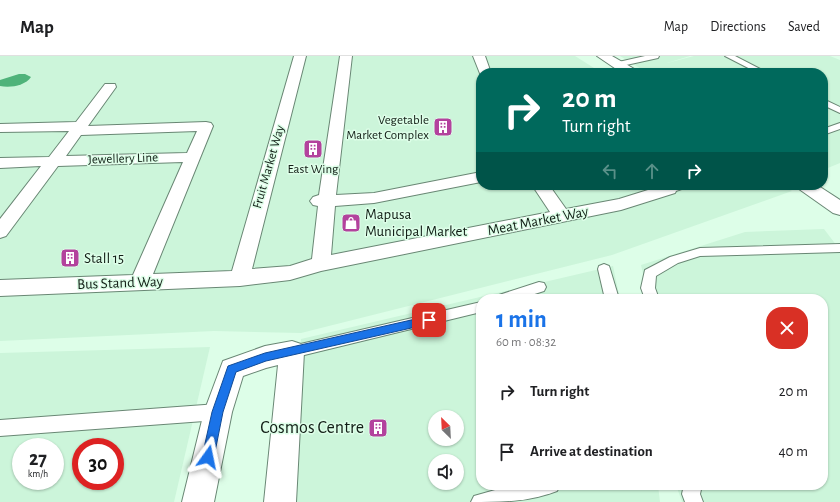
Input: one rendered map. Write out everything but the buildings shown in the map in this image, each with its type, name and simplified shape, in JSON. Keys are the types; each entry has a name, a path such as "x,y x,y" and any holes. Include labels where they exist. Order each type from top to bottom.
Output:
{"street":[{"name":"Fruit Market Way","path":"240,278 258,204 300,56"},
{"path":"321,264 323,200 346,56"},
{"path":"479,56 483,68"},
{"path":"603,56 620,68"},
{"path":"0,232 110,87"},
{"path":"0,128 79,129 206,126 140,282"},
{"name":"Jewellery Line","path":"0,163 193,156"},
{"path":"323,200 374,198 476,178"},
{"path":"544,190 562,216"},
{"name":"Meat Market Way","path":"240,278 290,273 321,264 620,204 660,190"},
{"path":"812,190 840,209"},
{"name":"Bus Stand Way","path":"0,288 240,278"},
{"path":"198,502 218,412 232,369 265,357 292,352 280,502"}],"lane":[{"path":"628,68 655,56"},
{"path":"729,56 754,68"},
{"path":"828,104 840,110"},
{"path":"828,130 840,126"},
{"path":"650,294 648,288 650,273 674,260 700,252 840,248"},
{"path":"604,269 611,294"},
{"path":"519,294 539,287"},
{"path":"292,352 476,308"},
{"path":"0,428 218,412"},
{"path":"480,502 530,490"},
{"path":"692,490 691,494 694,502"}],"shaded area":[{"name":"Mapusa Municipal Market","path":"0,56 575,56 594,68 476,68 476,190 792,191 612,255 301,333 214,331 0,341"},
{"path":"620,56 690,56 667,63 694,56 830,56 840,60 840,163 828,168 828,68 640,68"},
{"path":"19,74 25,74 31,77 17,86 0,86 0,80"},
{"path":"824,229 840,250 840,502 682,502 678,490 828,490 828,294 648,294 641,265 745,232"},
{"path":"613,266 619,294 493,294"},
{"path":"476,298 476,490 659,490 660,502 293,502 301,339"},
{"path":"210,347 174,502 0,502 0,353"}],"place":[{"name":"Vegetable Market Complex","path":"443,127"},
{"name":"East Wing","path":"313,149"},
{"name":"Mapusa Municipal Market","path":"351,223"},
{"name":"Stall 15","path":"70,258"},
{"name":"Cosmos Centre","path":"378,428"}],"route":[{"path":"208,457 218,412 232,369 265,357 429,320"}]}
